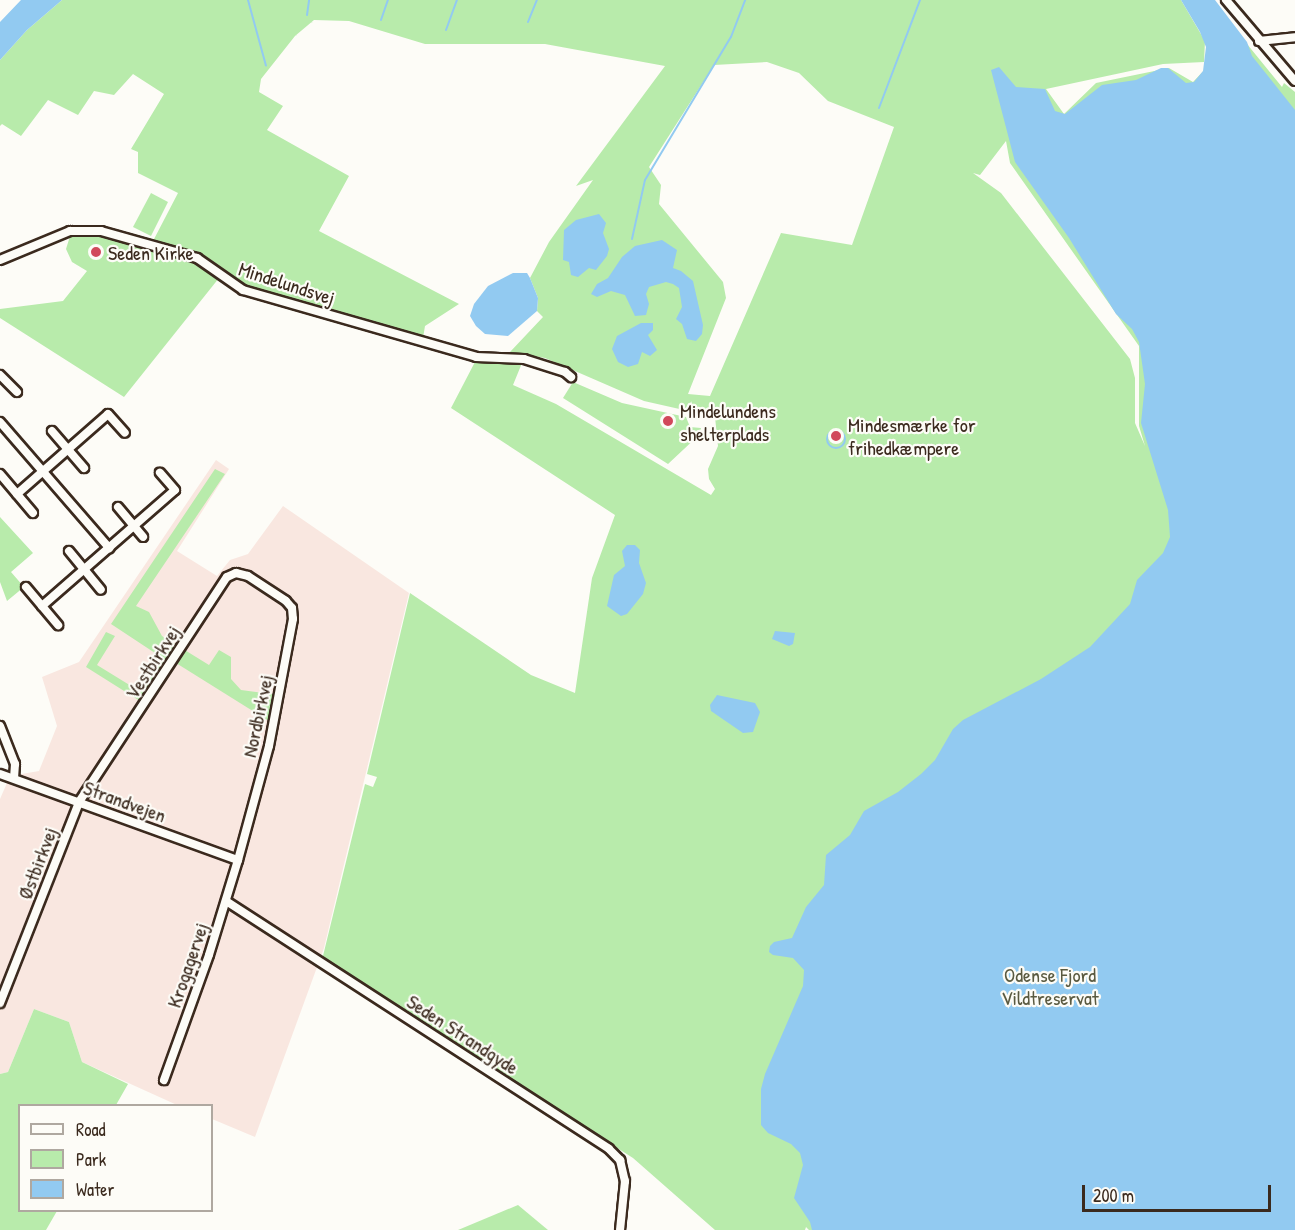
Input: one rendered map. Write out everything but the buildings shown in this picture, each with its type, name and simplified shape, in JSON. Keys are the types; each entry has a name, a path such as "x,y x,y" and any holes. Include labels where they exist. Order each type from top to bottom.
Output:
{"street":[{"path":"1226,0 1295,81"},
{"path":"1259,41 1295,37"},
{"name":"Mindelundsvej","path":"0,260 70,231 100,231 197,258 243,290 476,357 524,359 571,377"},
{"path":"0,375 17,392"},
{"path":"17,494 108,414 125,433"},
{"path":"0,422 109,548"},
{"path":"52,430 84,468"},
{"path":"42,606 175,490 160,473"},
{"path":"0,474 33,513"},
{"path":"118,507 143,537"},
{"path":"69,550 101,590"},
{"name":"Vestbirkvej","path":"79,802 227,577 236,573 242,574 267,588"},
{"path":"26,587 58,625"},
{"name":"Nordbirkvej","path":"238,860 269,747 293,619 290,606 267,588"},
{"path":"0,726 15,764 14,778"},
{"name":"Strandvejen","path":"0,774 238,860"},
{"name":"Østbirkvej","path":"0,1003 79,802"},
{"name":"Krogagervej","path":"164,1080 189,1013 238,860"},
{"name":"Seden Strandgyde","path":"226,901 609,1149 620,1160 625,1182 620,1230"}],"shaded area":[{"path":"216,460 229,469 177,551 217,576 230,560 248,554 283,506 409,593 324,948 255,1137 213,1119 213,1104 175,1104 82,1062 69,1022 34,1009 8,1072 0,1074 0,799 10,776 39,771 57,726 42,677 79,662"}],"green space":[{"path":"62,0 1181,0 1205,41 1204,62 1163,64 1046,89 1064,114 1096,83 1169,68 1193,82 1227,46 1247,44 1282,87 1284,83 1295,92 1295,1230 809,1230 806,1227 805,1230 715,1230 633,1158 322,960 365,784 373,787 377,777 367,774 410,593 531,675 575,693 592,578 615,515 451,408 476,360 522,363 513,385 556,404 711,495 715,489 709,479 708,469 718,446 715,417 644,401 545,358 510,352 543,317 537,311 538,298 530,278 549,242 593,180 576,186 665,66 545,44 425,44 349,21 314,20 295,36 261,79 259,92 283,106 267,130 349,176 319,231 459,304 425,326 423,338 235,283 217,265 153,241 178,193 138,173 138,152 131,149 164,94 133,74 114,95 94,91 78,115 48,100 21,136 2,124 0,126 0,60 27,30","holes":["767,62 799,73 828,101 894,127 852,245 781,233 710,396 688,394 726,298 723,282 659,204 661,185 649,167 714,65","1006,141 1010,163 1139,346 1139,426 1145,446 1135,423 1135,378 1130,359 1001,193 973,173 980,175"]},
{"path":"151,193 168,202 151,236 133,227"},
{"path":"71,233 104,235 127,241 198,263 219,278 124,397 0,318 0,309 63,301 87,271 72,262 66,249"},
{"path":"573,382 622,403 686,417 690,427 701,428 699,435 668,464 563,398"},
{"path":"215,469 225,474 136,606 149,612 162,636 209,665 219,650 231,657 231,679 241,690 273,694 269,721 168,658 140,701 86,667 106,632 115,636 97,665 136,689 158,655 111,624"},
{"path":"0,517 33,553 11,572 24,587 7,601 0,582"},
{"path":"34,1009 69,1022 82,1062 128,1084 117,1104 18,1104 18,1212 56,1212 46,1230 0,1230 0,1074 8,1072"},
{"path":"518,1205 548,1230 458,1230"}],"water":[{"path":"21,0 62,0 27,30 0,60 0,22"},
{"name":"Odense Fjord Vildtreservat","path":"1181,0 1215,0 1247,42 1252,56 1295,110 1295,1230 812,1230 810,1222 794,1198 803,1165 800,1153 791,1144 768,1133 761,1125 761,1089 765,1074 803,986 804,970 793,958 773,955 769,952 770,946 774,942 792,938 806,907 824,885 826,855 850,835 864,811 898,792 921,774 935,760 953,729 963,720 1041,679 1090,647 1130,604 1137,580 1163,553 1170,537 1168,510 1141,423 1145,384 1139,342 1132,329 1116,314 1069,238 1015,162 991,70 999,67 1016,87 1045,89 1055,111 1065,114 1102,85 1136,80 1161,68 1168,68 1186,83 1194,82 1203,71 1206,47"},
{"path":"599,214 606,223 603,233 609,249 607,256 596,270 589,268 578,277 571,275 569,262 563,260 564,230 576,220"},
{"path":"662,240 677,250 673,268 681,271 693,281 703,325 702,334 696,341 687,339 682,324 676,319 682,307 679,288 673,284 666,282 649,287 646,294 649,304 646,315 635,316 625,295 611,291 597,297 591,294 597,284 608,278 622,257 635,246"},
{"path":"513,273 527,273 538,298 537,311 508,336 485,334 470,316 474,304 488,286"},
{"path":"641,323 653,323 653,330 648,335 657,350 650,356 642,352 638,364 628,367 618,362 612,349 617,336"},
{"path":"627,545 635,545 640,550 639,563 646,583 643,594 627,614 621,616 607,606 614,575 625,566 622,551"},
{"path":"775,631 795,633 793,644 789,646 772,639"},
{"path":"717,695 755,703 760,712 753,732 743,733 711,711 710,705"}],"waterway":[{"path":"248,0 266,66"},
{"path":"307,15 309,0"},
{"path":"381,20 388,0"},
{"path":"446,30 457,0"},
{"path":"528,22 537,0"},
{"path":"632,239 645,180 731,37 745,0"},
{"path":"879,108 920,0"},
{"path":"836,430 842,433 845,439 842,445 836,448 830,445 827,439 830,433 836,430"}],"place":[{"name":"Seden Kirke","path":"96,252"},
{"name":"Mindelundens shelterplads","path":"668,421"},
{"name":"Mindesmærke for frihedkæmpere","path":"836,436"}]}
